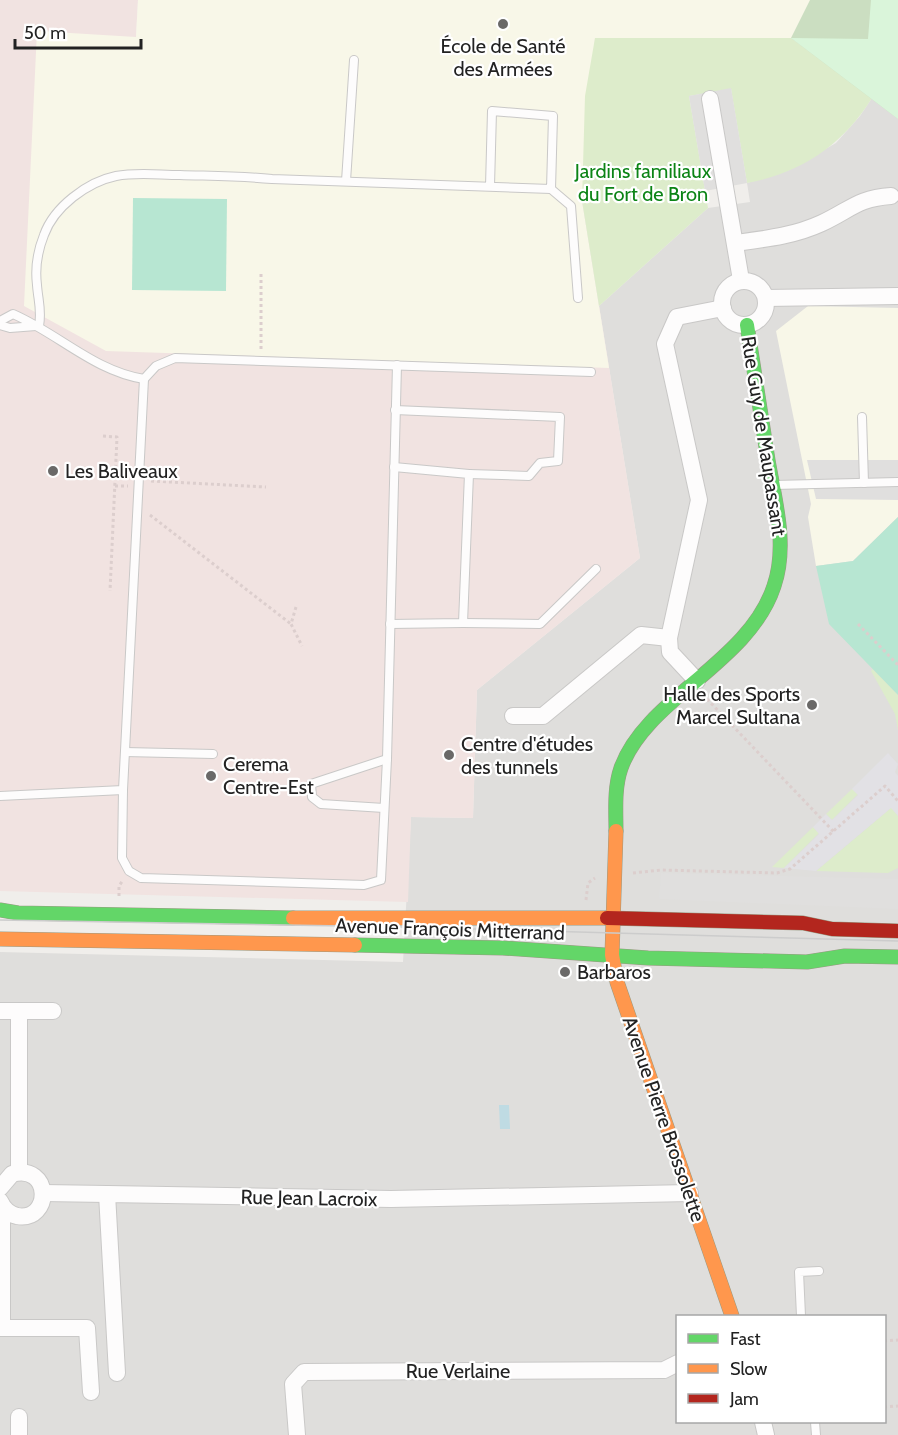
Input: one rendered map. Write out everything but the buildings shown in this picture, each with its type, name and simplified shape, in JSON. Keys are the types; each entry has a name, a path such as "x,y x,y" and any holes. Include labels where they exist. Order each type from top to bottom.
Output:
{"street":[{"path":"710,99 741,280"},
{"path":"735,243 786,236 821,224 869,197 891,196"},
{"path":"741,280 757,284 766,298 763,316 747,325 731,321 723,308 726,290 741,280"},
{"path":"766,298 898,296"},
{"path":"695,683 670,652 669,638 699,500 665,344 676,317 723,308"},
{"name":"Rue Guy de Maupassant","path":"615,918 617,780 624,755 641,733 695,683 758,619 773,589 781,542 747,325"},
{"path":"513,716 543,716 642,635 669,638"},
{"name":"Avenue François Mitterrand","path":"0,910 18,913 495,921 615,918 803,923 832,929 898,931"},
{"name":"Avenue Pierre Brossolette","path":"615,918 612,955 616,982 731,1315"},
{"name":"Avenue François Mitterrand","path":"0,939 18,937 503,948 612,955 807,962 845,956 898,957"},
{"path":"0,1011 54,1011"},
{"path":"19,1011 19,1172"},
{"path":"0,1188 7,1178 19,1172 33,1175 42,1186 43,1194 39,1207 28,1216 13,1215 1,1203"},
{"name":"Rue Jean Lacroix","path":"43,1194 391,1199 690,1193"},
{"path":"107,1194 117,1373"},
{"path":"1,1203 1,1328 87,1328 91,1392"},
{"name":"Rue Verlaine","path":"297,1435 293,1384 304,1372 664,1370 676,1364"},
{"path":"19,1417 19,1435"}],"lane":[{"path":"346,181 354,60"},
{"path":"490,186 492,111 553,116 551,189"},
{"path":"39,326 42,311 37,285 37,261 44,233 65,204 88,186 115,176 144,174 551,189 571,206 578,298"},
{"path":"39,326 10,328 0,323 13,314 39,326 106,370 144,379"},
{"path":"397,365 387,759 381,880 364,885 141,878 129,871 122,858 123,790 144,379 156,366 175,358 397,365 591,372"},
{"path":"394,467 469,474 529,476 540,463 558,461 560,417 396,410"},
{"path":"862,417 864,483"},
{"path":"463,623 469,474"},
{"path":"773,485 898,482"},
{"path":"390,624 540,624 596,569"},
{"path":"125,752 213,754"},
{"path":"384,808 321,804 312,797 311,784 387,759"},
{"path":"0,796 123,790"},
{"path":"801,1315 799,1272 819,1271"}],"path":[{"path":"261,274 259,341 262,361"},
{"path":"103,436 117,437 110,591"},
{"path":"139,481 266,487"},
{"path":"138,505 291,624 302,646"},
{"path":"291,624 296,607"},
{"path":"858,624 898,665"},
{"path":"695,683 834,832"},
{"path":"581,907 587,898 588,884 602,873 661,870 777,873 790,868 885,786 898,801"},
{"path":"119,915 119,886 129,871"}],"shaded area":[{"path":"0,0 138,0 136,37 595,38 582,201 640,558 477,690 473,818 411,817 408,902 0,891"},
{"path":"138,0 871,0 868,39 595,38 582,201 609,368 106,351 24,306 37,31 136,37"},
{"path":"731,88 747,183 705,191 689,96"},
{"path":"872,98 898,119 898,1435 0,1435 0,952 403,962 411,817 473,818 477,690 640,558 599,306 708,208 750,202 747,183 787,171 836,143 860,116"},
{"path":"808,306 898,308 898,517 853,561 816,566 808,517 811,504 776,331"},
{"path":"807,460 898,460 898,500 816,499"},
{"path":"888,753 898,764 895,772 898,776 898,816 891,808 816,871 784,868 819,834 813,827 826,814 832,820 858,795 852,789"},
{"path":"661,873 898,879 898,909 659,899"}],"green space":[{"path":"810,0 898,0 898,119 791,38"},
{"path":"871,0 898,0 898,119 791,38 868,39"},
{"name":"Jardins familiaux du Fort de Bron","path":"595,38 791,38 872,98 848,130 819,154 785,172 747,183 731,89 689,96 708,208 599,306 582,201 585,96"},
{"path":"133,198 227,199 226,291 132,290"},
{"path":"898,517 898,695 829,624 816,566 853,561"},
{"path":"873,669 898,695 898,730 895,714 871,671"},
{"path":"852,789 858,794 832,820 826,814"},
{"path":"892,807 898,816 898,868 888,873 816,871"},
{"path":"813,827 819,833 784,868 772,867"}],"water":[{"path":"499,1105 509,1105 510,1129 500,1129"}],"tram line":[{"path":"0,920 405,927 898,941"}],"traffic: fast":[{"path":"616,831 617,783 621,768 634,743 652,721 743,637 761,613 774,586 780,555 779,523 747,325"},
{"path":"0,910 18,913 293,918"},
{"path":"355,945 503,948 648,958 807,962 845,956 898,957"}],"traffic: slow":[{"path":"616,831 612,955 617,982 732,1315"},
{"path":"293,918 607,918"},
{"path":"0,939 355,945"}],"traffic: jam":[{"path":"607,918 803,923 832,929 898,931"}],"place":[{"name":"École de Santé des Armées","path":"503,24"},
{"name":"Les Baliveaux","path":"53,471"},
{"name":"Halle des Sports Marcel Sultana","path":"812,705"},
{"name":"Centre d'études des tunnels","path":"449,755"},
{"name":"Cerema Centre-Est","path":"211,776"},
{"name":"Barbaros","path":"565,972"}]}
